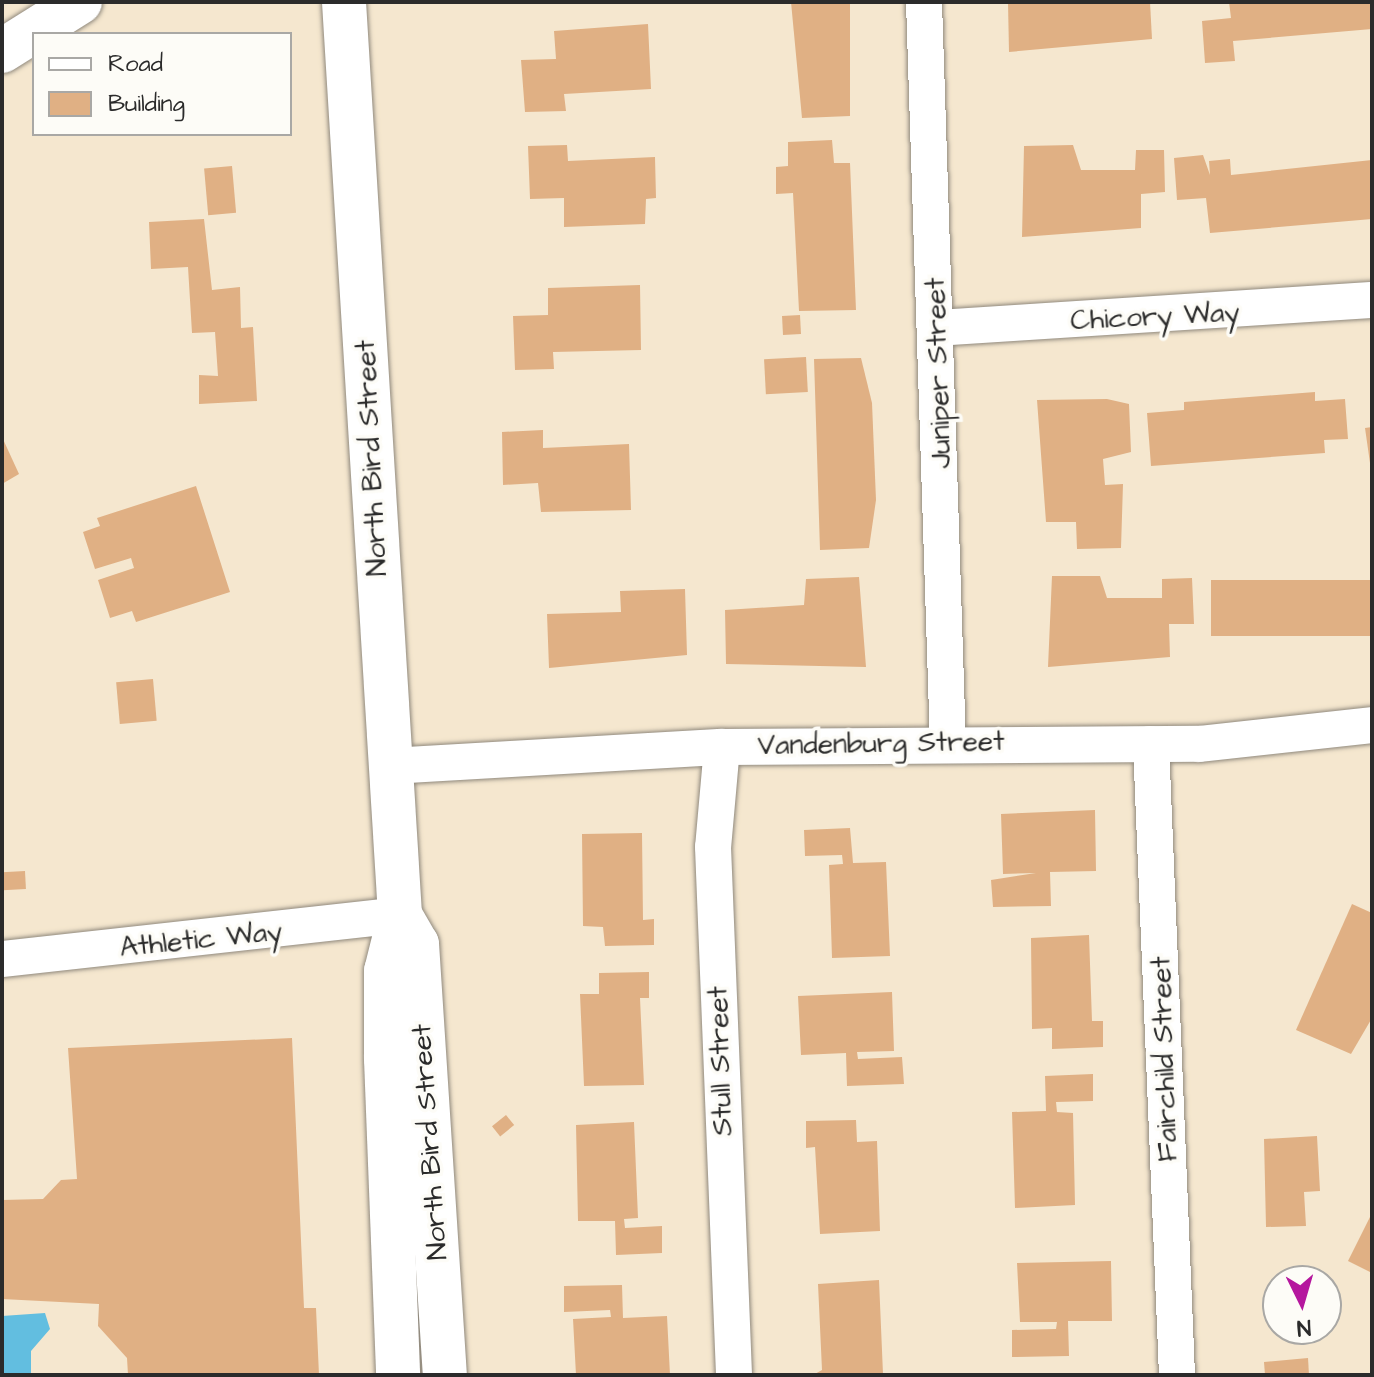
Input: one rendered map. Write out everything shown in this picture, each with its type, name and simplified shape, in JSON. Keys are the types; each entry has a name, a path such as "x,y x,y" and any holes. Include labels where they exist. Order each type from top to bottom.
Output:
{"main road":[{"path":"32,32 80,2"},
{"name":"North Bird Street","path":"344,2 400,915 386,971 386,1059 398,1375"},
{"path":"2,51 32,32"},
{"name":"North Bird Street","path":"400,915 417,944 445,1375"}],"street":[{"name":"Juniper Street","path":"924,2 937,328 948,744"},
{"name":"Chicory Way","path":"937,328 1372,300"},
{"name":"Vandenburg Street","path":"390,766 722,747 1151,744 1372,725"},
{"name":"Fairchild Street","path":"1151,744 1177,1375"},
{"name":"Stull Street","path":"722,747 713,847 734,1375"},
{"name":"Athletic Way","path":"2,959 400,915"}],"water":[{"path":"45,1313 50,1329 31,1351 31,1373 2,1375 2,1316"}],"building":[{"path":"791,2 850,2 850,116 802,118"},
{"path":"1008,2 1150,2 1152,39 1009,52"},
{"path":"1229,2 1372,2 1372,29 1233,41 1235,61 1205,63 1202,21 1231,18"},
{"path":"648,24 651,89 564,94 566,111 525,112 521,60 556,59 554,31"},
{"path":"832,140 834,163 850,163 856,310 799,311 793,193 776,194 776,167 788,166 788,142"},
{"path":"567,145 568,161 655,157 656,198 646,199 645,224 564,227 564,198 530,199 528,146"},
{"path":"1073,145 1081,170 1135,170 1136,150 1164,150 1165,192 1141,194 1141,228 1022,237 1024,146"},
{"path":"1203,155 1210,175 1209,161 1230,159 1231,175 1372,160 1372,219 1210,233 1206,198 1177,200 1174,158"},
{"path":"232,166 236,213 208,215 204,168"},
{"path":"204,219 212,290 240,287 241,328 253,327 257,401 199,404 199,375 218,376 215,332 192,333 188,267 151,269 149,222"},
{"path":"640,285 641,350 553,352 554,369 515,370 513,316 548,315 548,288"},
{"path":"800,315 801,334 783,335 782,316"},
{"path":"806,357 808,392 766,394 764,359"},
{"path":"861,358 872,403 876,500 869,548 820,550 814,359"},
{"path":"1315,392 1315,401 1345,399 1348,439 1324,440 1325,453 1151,466 1147,413 1184,410 1184,402"},
{"path":"1107,399 1129,404 1131,452 1103,459 1105,485 1123,484 1121,548 1077,549 1076,522 1046,522 1037,400"},
{"path":"1372,427 1372,462 1370,463 1365,428"},
{"path":"543,430 543,448 629,444 631,510 541,512 538,483 503,485 502,432"},
{"path":"2,437 19,474 2,484"},
{"path":"196,486 230,592 136,622 132,611 110,618 98,580 134,568 131,558 95,569 83,532 100,526 97,518"},
{"path":"1052,576 1100,576 1107,598 1162,598 1162,579 1192,578 1194,624 1169,624 1170,657 1048,667"},
{"path":"859,577 866,667 726,664 725,610 804,605 806,579"},
{"path":"1211,580 1372,580 1372,636 1211,636"},
{"path":"685,589 687,655 549,668 547,614 621,612 620,591"},
{"path":"153,679 157,721 120,724 116,682"},
{"path":"1095,810 1096,871 1050,872 1051,906 993,907 991,880 1036,873 1003,874 1001,814"},
{"path":"850,828 853,863 886,862 890,956 832,958 829,865 843,864 842,855 805,856 804,830"},
{"path":"642,833 643,920 654,919 654,945 605,946 603,927 583,926 582,834"},
{"path":"25,871 26,889 3,890 2,872"},
{"path":"1352,904 1372,913 1372,1018 1351,1054 1296,1030"},
{"path":"1089,935 1092,1021 1103,1021 1103,1047 1052,1049 1052,1028 1032,1029 1031,938"},
{"path":"649,972 649,998 640,998 644,1085 584,1086 580,994 599,994 599,973"},
{"path":"892,992 894,1051 857,1052 858,1059 902,1057 904,1084 847,1086 846,1053 801,1055 798,996"},
{"path":"292,1038 304,1308 316,1308 319,1375 128,1375 127,1358 98,1326 99,1304 2,1299 2,1200 43,1199 61,1180 77,1179 68,1048"},
{"path":"1093,1074 1093,1101 1056,1102 1057,1112 1073,1113 1075,1205 1015,1208 1012,1112 1046,1111 1045,1076"},
{"path":"506,1115 514,1125 500,1136 492,1126"},
{"path":"856,1120 857,1142 877,1141 880,1231 820,1234 815,1147 806,1148 806,1121"},
{"path":"634,1122 638,1218 624,1219 625,1228 662,1226 662,1253 616,1255 615,1221 578,1221 576,1125"},
{"path":"1317,1136 1320,1191 1304,1192 1306,1226 1266,1227 1264,1139"},
{"path":"1372,1213 1372,1273 1348,1261"},
{"path":"1111,1261 1112,1321 1068,1321 1069,1356 1012,1357 1012,1330 1056,1329 1057,1322 1020,1322 1017,1263"},
{"path":"879,1280 883,1374 813,1375 822,1370 818,1284"},
{"path":"622,1285 623,1318 667,1316 670,1375 576,1375 573,1319 611,1317 610,1310 564,1312 564,1286"},
{"path":"1308,1358 1309,1375 1265,1375 1264,1362"}]}
